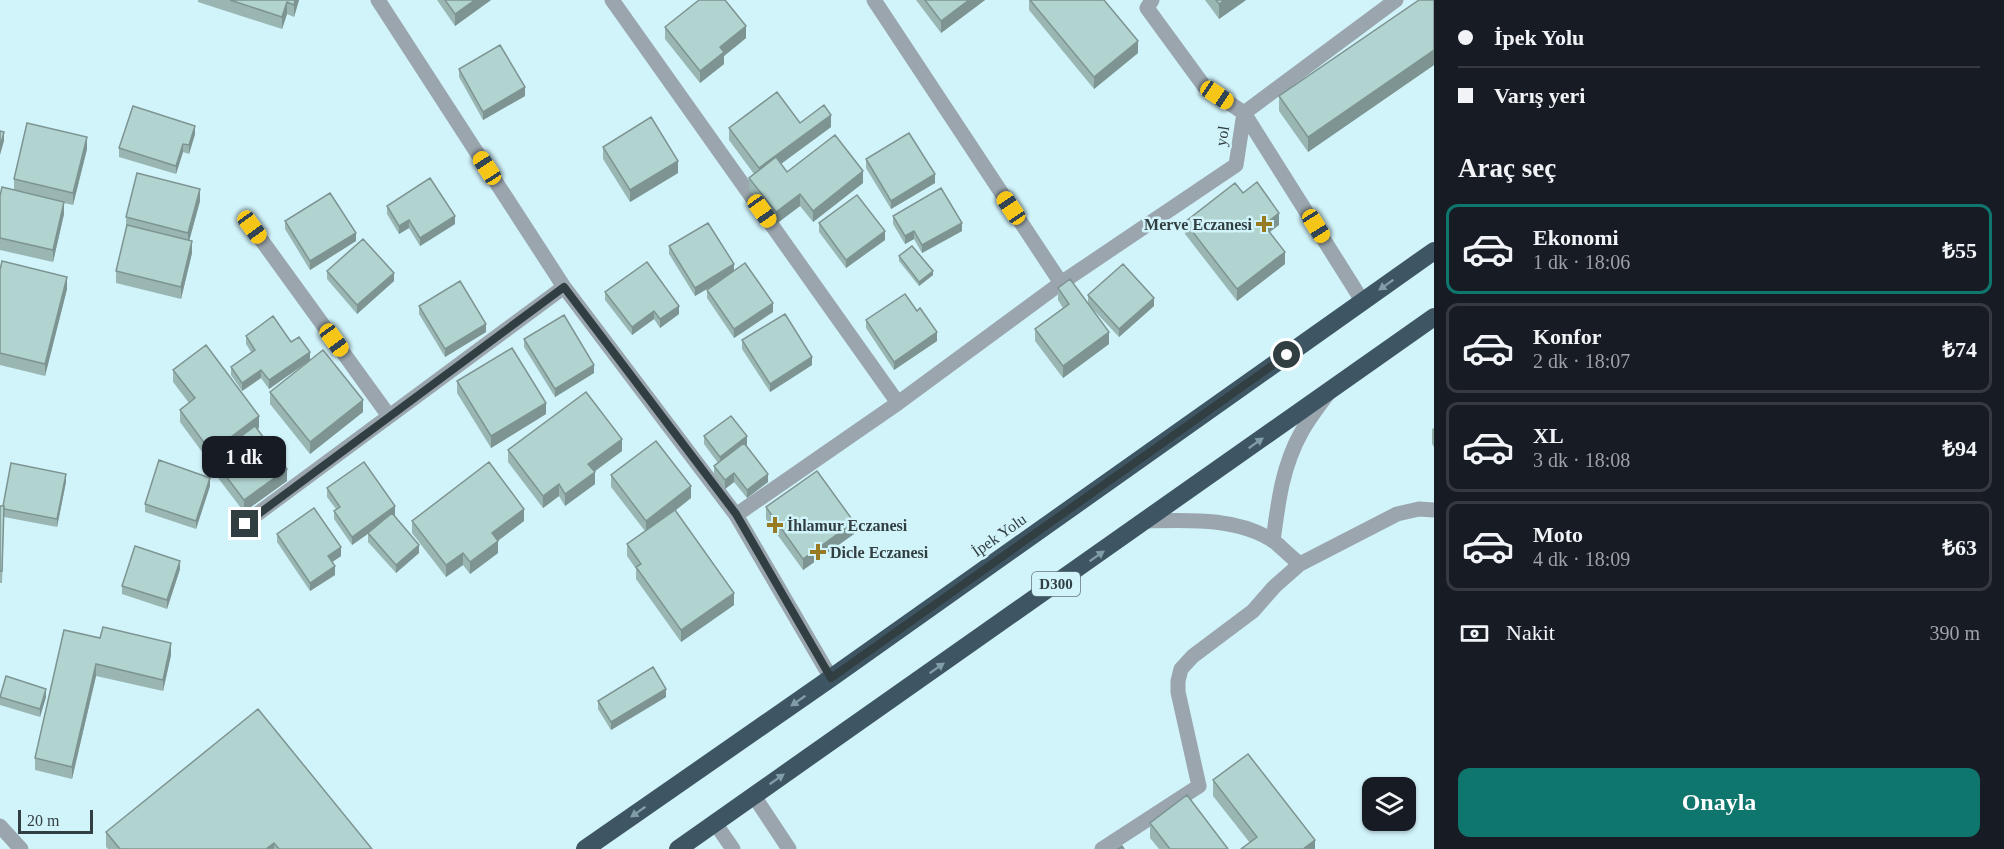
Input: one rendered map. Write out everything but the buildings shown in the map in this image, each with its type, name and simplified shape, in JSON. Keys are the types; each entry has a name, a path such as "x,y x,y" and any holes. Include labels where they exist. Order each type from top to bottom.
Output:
{"highway":[{"name":"İpek Yolu","path":"585,849 831,678 1434,251"},
{"name":"D300","path":"678,849 1434,317"}],"street":[{"path":"378,0 564,287 736,514 831,678"},
{"path":"612,0 898,403"},
{"path":"736,514 898,403 1061,283 874,0"},
{"path":"1152,0 1147,8 1204,86 1244,113 1363,302"},
{"path":"1244,113 1396,0"},
{"name":"yol","path":"1061,283 1236,165 1244,113"},
{"path":"252,227 389,416"},
{"path":"245,524 564,287"},
{"path":"1273,541 1279,494 1287,465 1301,433 1330,391"},
{"path":"1102,849 1199,786 1178,692 1181,669 1193,656 1253,611 1274,587 1300,564 1397,514 1419,509 1434,510"},
{"path":"1146,521 1210,521 1244,528 1273,541 1300,564"},
{"path":"754,796 789,849"},
{"path":"715,823 733,849"},
{"path":"0,826 21,849"}],"place":[{"name":"Merve Eczanesi","path":"1264,224"},
{"name":"İhlamur Eczanesi","path":"775,525"},
{"name":"Dicle Eczanesi","path":"818,552"}],"route":[{"path":"245,524 564,287 736,514 831,678 1287,355"}]}
